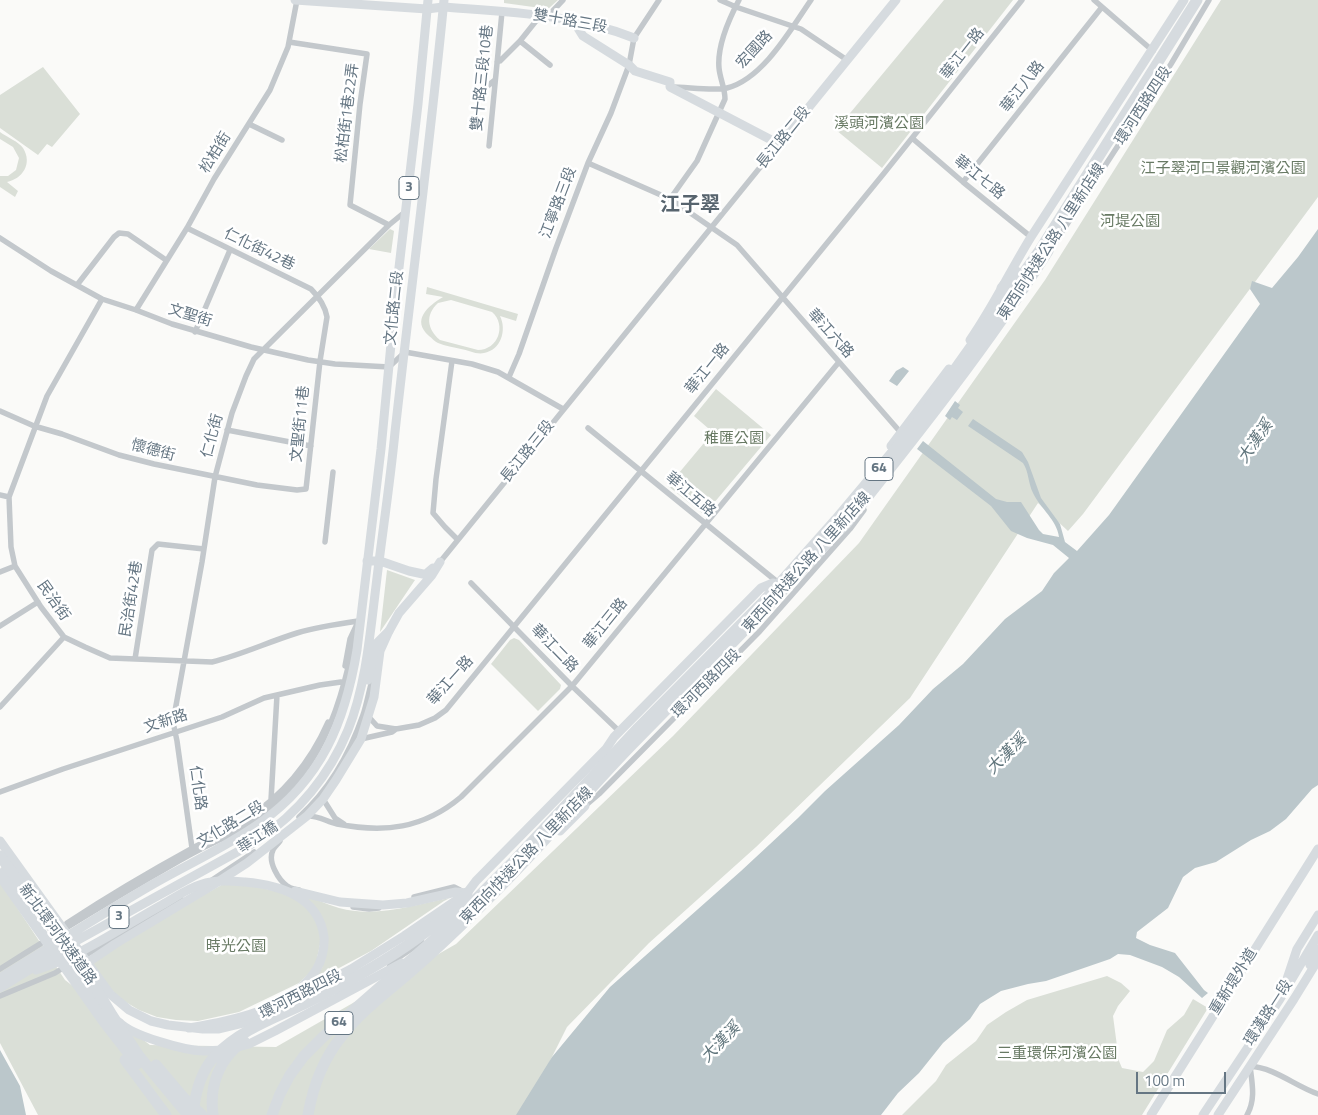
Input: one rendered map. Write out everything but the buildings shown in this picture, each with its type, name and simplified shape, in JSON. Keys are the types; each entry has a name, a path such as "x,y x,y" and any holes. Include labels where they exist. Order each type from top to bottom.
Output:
{"highway":[{"path":"1002,288 1020,268 1032,242 1164,41 1194,0"},
{"name":"東西向快速公路 八里新店線","path":"419,944 491,884 638,728 764,601 836,520 914,427 1040,250 1199,0"},
{"name":"東西向快速公路 八里新店線","path":"419,944 529,858 626,752 753,623 846,524 983,348 1045,256 1208,0"},
{"path":"585,806 595,792 800,584 837,541 846,524"},
{"path":"491,884 543,822 620,737 774,582"},
{"name":"新北環河快速道路","path":"0,856 94,985 108,1019"},
{"name":"新北環河快速道路","path":"0,875 108,1019"},
{"path":"215,1115 211,1102 212,1087 225,1059 239,1044 256,1032 360,978 419,944 467,893"},
{"path":"190,1115 198,1082 206,1068 224,1046 253,1028 419,944"},
{"name":"64","path":"272,1115 290,1075 304,1056 419,944"},
{"name":"64","path":"308,1115 319,1074 330,1052 342,1035 374,1004 419,944"},
{"path":"108,1019 190,1115"},
{"path":"108,1019 124,1060 166,1115"},
{"path":"108,1019 178,1115"},
{"path":"108,1019 202,1115"}],"main road":[{"name":"雙十路三段","path":"296,0 444,3 573,20 611,29 634,38"},
{"name":"長江路二段","path":"779,144 896,0"},
{"name":"環河西路四段","path":"1032,242 1184,0"},
{"name":"環河西路四段","path":"0,865 94,996 122,1026 161,1041 202,1051 227,1050 258,1040 400,964 424,947 419,944 452,923 533,850 782,587 947,402 994,336 1011,298 1167,61 1199,0"},
{"name":"文化路二段","path":"233,837 260,823 281,806 313,771 326,750 344,710 352,680 389,367 426,3"},
{"name":"文化路二段","path":"377,578 405,352 444,3"},
{"path":"573,20 583,36 629,65 635,71 670,82 670,87 779,144"},
{"name":"環河西路四段","path":"606,749 618,741 640,718 650,714 761,601 774,582 857,490 973,336 1002,288"},
{"name":"環河西路四段","path":"973,336 1011,298"},
{"path":"367,561 380,561 426,574 440,562"},
{"name":"長江路三段","path":"388,631 404,607 432,575 440,562"},
{"path":"404,607 420,582 410,571"},
{"name":"華江橋","path":"0,988 76,941 264,836 303,803 336,755 355,711 361,690 377,578"},
{"name":"環河西路四段","path":"0,841 110,994 129,1010 150,1021 189,1028 218,1029 260,1017 351,969 467,893 476,881 761,588 774,582"},
{"path":"315,788 327,779 346,747 360,711 376,644 388,631"},
{"path":"87,962 213,885 284,836 323,799 361,739 374,697 380,651 388,631"},
{"name":"環河西路四段","path":"476,902 494,894 585,806"},
{"name":"華江橋","path":"0,978 233,837"},
{"name":"重新堤外道","path":"1151,1115 1318,849"},
{"path":"23,974 82,952 143,915 199,885 224,881 270,886 326,899 383,906 407,903 456,892 467,893 476,902"},
{"path":"189,1028 229,1020 261,1010 296,992 316,971 324,948 322,926 317,914 310,905 295,894 270,886"},
{"path":"1280,999 1297,949 1318,915"},
{"name":"環漢路一段","path":"1203,1115 1280,999 1318,935"},
{"path":"1294,999 1318,949"},
{"name":"環漢路一段","path":"1218,1115 1318,960"}],"street":[{"name":"松柏街","path":"136,310 188,228 214,179 270,90 289,42 296,0"},
{"path":"498,62 520,41 536,21 546,16 563,0"},
{"path":"634,38 659,0"},
{"path":"720,0 802,29 847,60"},
{"path":"670,198 697,161 725,99 725,88 720,69 720,53 739,0"},
{"name":"宏國路","path":"670,87 725,88 738,84 750,76 773,52 811,0"},
{"name":"華江一路","path":"368,716 377,726 396,729 419,725 446,710 912,138 1022,0"},
{"path":"1094,0 1167,61"},
{"name":"環河西路四段","path":"994,336 1167,61 1208,0"},
{"name":"華江八路","path":"963,182 1102,7"},
{"name":"雙十路三段10巷","path":"489,146 502,12"},
{"name":"江寧路三段","path":"509,377 588,163 611,113 629,65 634,38"},
{"path":"520,41 550,65"},
{"name":"松柏街1巷22弄","path":"289,42 368,54 360,104 350,205 389,225"},
{"path":"480,92 495,80"},
{"path":"249,124 282,140"},
{"name":"華江七路","path":"912,138 1032,242"},
{"name":"長江路二段","path":"671,276 779,144"},
{"name":"華江六路","path":"588,163 670,198 736,245 901,434 911,441"},
{"name":"仁化街","path":"175,732 173,722 215,477 227,430 246,376 254,359 317,295 406,211"},
{"name":"仁化街42巷","path":"188,228 311,290 317,295"},
{"path":"77,285 119,233 128,234 166,260"},
{"name":"文聖街","path":"0,239 51,271 102,299 195,332 225,338 264,350 335,364 389,367"},
{"path":"195,332 230,250"},
{"name":"長江路三段","path":"440,562 671,276"},
{"name":"文聖街11巷","path":"306,489 320,361 328,317 317,295"},
{"name":"民治街","path":"102,299 59,373 34,426 9,498 11,547 15,566 38,602 64,637 110,658 212,662 310,630 359,619"},
{"path":"389,367 405,352 472,364 509,377 563,410"},
{"path":"452,361 433,513 444,528 457,539"},
{"name":"華江三路","path":"307,816 336,824 382,829 406,826 447,809 572,686 839,362"},
{"name":"懷德街","path":"0,411 34,426 125,456 178,470 297,490 306,489"},
{"name":"華江五路","path":"588,428 774,582"},
{"path":"227,430 311,446"},
{"name":"環河西路四段","path":"585,806 627,766 792,596 850,529 897,466 911,441"},
{"path":"325,542 333,472"},
{"path":"0,495 9,498"},
{"name":"民治街42巷","path":"135,659 152,550 158,544 204,549"},
{"path":"0,572 15,566"},
{"name":"華江二路","path":"471,583 620,732"},
{"path":"0,626 38,602"},
{"name":"文化路二段","path":"62,926 192,848 244,821 289,783 315,747 327,724 341,682 350,639 359,619"},
{"path":"0,707 64,637"},
{"path":"0,996 55,972 191,894 281,834 305,812 338,770 357,731 378,662"},
{"name":"文新路","path":"0,792 63,769 222,717 264,698 341,682"},
{"path":"271,800 276,695"},
{"name":"華江一路","path":"361,739 392,732 396,729"},
{"name":"仁化路","path":"175,732 192,848"},
{"path":"323,799 335,818 346,825"},
{"path":"284,836 272,851 272,858 279,877 289,888"},
{"path":"0,969 138,884 183,859 233,837"},
{"path":"213,885 232,880 264,882 289,888 333,904 369,909 408,905 467,893"},
{"path":"72,920 97,957"},
{"path":"1240,1058 1250,1066 1264,1067 1306,1090 1318,1094"},
{"path":"1247,1115 1252,1107 1253,1094 1250,1066"}],"green space":[{"path":"504,0 558,0 548,9 504,3"},
{"name":"溪頭河濱公園","path":"944,0 1013,0 882,168 836,130"},
{"name":"江子翠河口景觀河濱公園","path":"1221,0 1318,0 1318,197 1083,514 1068,531 1038,503 910,698 756,847 649,943 567,1027 523,1115 38,1115 0,1043 0,882 65,980 150,1045 276,1047 456,944 673,736 859,543 1045,280"},
{"path":"43,67 80,114 52,147 47,144 38,155 0,128 0,95"},
{"path":"0,132 19,144 26,154 27,160 24,170 17,178 7,182 18,191 15,197 0,187 0,176 8,176 16,170 19,158 13,147 0,139"},
{"path":"390,229 394,231 391,253 369,249"},
{"path":"427,287 518,314 516,321 500,316 503,327 498,344 490,351 475,353 438,343 424,330 421,324 424,314 427,309 443,297 426,294","holes":["451,300 492,312 497,317 499,323 498,336 491,346 485,349 478,350 440,340 430,327 429,317 438,303"]},
{"name":"稚匯公園","path":"716,389 771,435 708,510 702,513 668,486 709,437 705,433 709,429 694,416"},
{"path":"387,570 415,580 380,632"},
{"path":"514,638 519,640 561,685 560,689 538,711 491,664 510,640"},
{"name":"時光公園","path":"225,883 240,883 292,895 312,912 322,935 315,968 299,983 239,1012 198,1021 176,1020 157,1017 139,1010 124,1001 107,986 88,960"},
{"path":"298,892 339,908 367,912 394,909 450,898 371,951 309,984 322,968 326,951 326,934"},
{"name":"三重環保河濱公園","path":"1107,976 1121,983 1130,991 1113,1016 1119,1061 1122,1068 1143,1072 1154,1061 1167,1030 1184,1015 1193,999 1208,1008 1142,1115 902,1115 936,1081 946,1065 976,1041 987,1025 1006,1012 1027,1000"}],"water":[{"name":"大漢溪","path":"1318,229 1318,785 1312,789 1286,819 1270,831 1251,840 1216,862 1195,868 1183,877 1168,908 1137,932 1136,938 1150,945 1175,953 1208,993 1202,998 1179,977 1162,967 1130,955 1118,954 1110,959 1046,981 1001,991 980,1004 970,1019 943,1043 881,1115 516,1115 552,1057 610,987 741,871 825,791 899,725 933,689 963,664 1005,619 1042,591 1054,573 1069,558 1053,545 1027,538 1011,531 991,506 917,449 923,441 996,499 1007,502 1021,502 1043,534 1059,537 1055,525 1033,493 1023,463 968,426 973,419 1022,452 1028,462 1041,498 1060,524 1065,542 1077,551 1109,515 1260,304 1250,289 1252,281 1272,288"},
{"path":"903,367 909,371 897,386 889,381 896,371"},
{"path":"955,401 960,405 958,408 963,412 957,420 952,417 950,420 945,416"},
{"path":"0,1050 20,1086 26,1115 0,1115"}],"district":[{"name":"江子翠","path":"690,206"}],"park label":[{"name":"河堤公園","path":"1130,222"}]}
